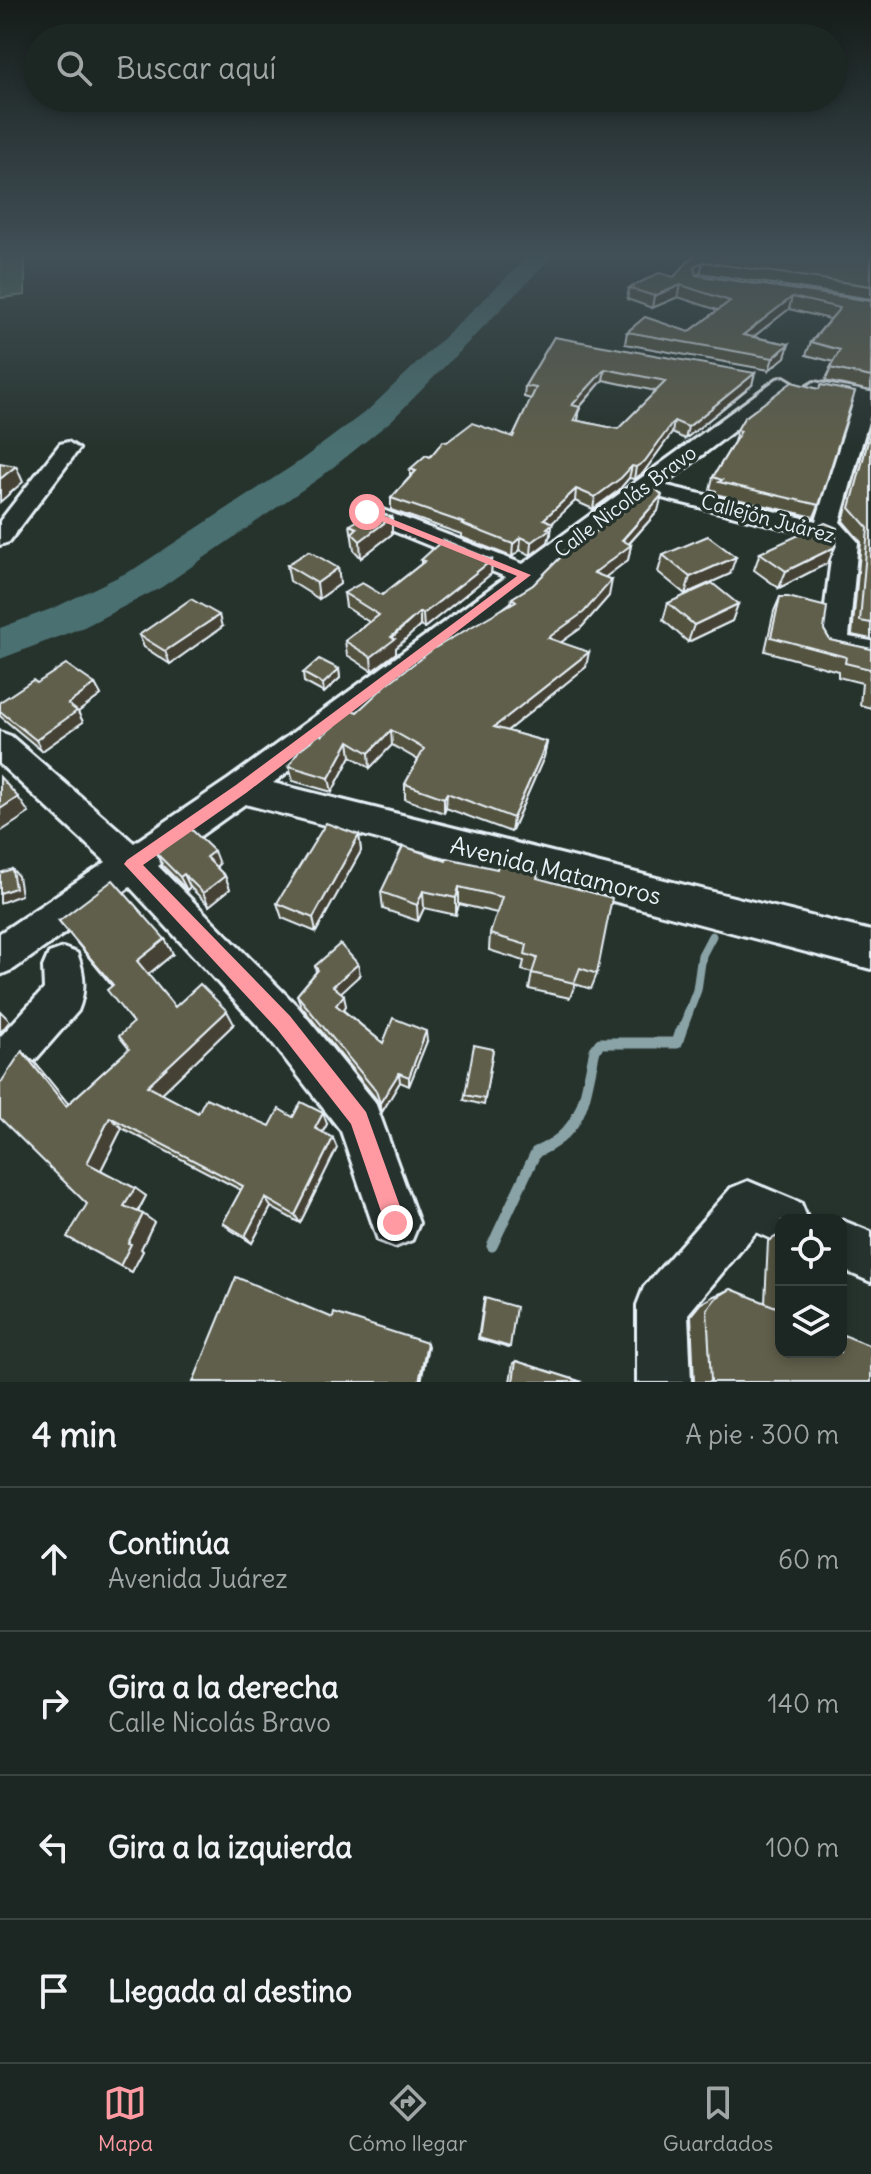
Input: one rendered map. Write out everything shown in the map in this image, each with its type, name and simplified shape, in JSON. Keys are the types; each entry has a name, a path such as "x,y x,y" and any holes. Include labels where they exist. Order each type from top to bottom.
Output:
{"street":[{"path":"752,377 868,398 828,522 834,531"},
{"name":"Calle Nicolás Bravo","path":"0,956 241,789 784,383"},
{"path":"0,537 68,449"},
{"name":"Callejón Juárez","path":"644,487 834,531 846,542 834,644 871,651"},
{"path":"367,512 526,575"},
{"path":"0,745 132,864 283,1022 359,1118 395,1223"},
{"name":"Avenida Matamoros","path":"241,789 871,950"},
{"path":"0,1068 64,997 63,967"},
{"path":"664,1382 662,1305 748,1205 775,1216"},
{"path":"847,1247 871,1257"}],"building":[{"path":"643,318 649,318 689,332 707,318 764,318 743,335 789,344 773,358 627,332"},
{"path":"831,318 871,318 871,377 830,368 840,350 811,342"},
{"path":"554,337 755,373 688,427 674,421 645,461 632,466 595,497 576,489 544,519 553,523 547,528 550,529 532,542 521,537 513,544 391,498 416,471 410,469 426,455 430,457 443,441 447,442 472,423 513,437 536,388 525,386","holes":["605,369 666,381 618,429 574,420 580,407 572,405"]},
{"path":"792,382 819,389 821,385 855,392 819,505 719,482 722,480 713,477 741,431 737,430 744,418"},
{"path":"871,430 871,623 860,621 868,528 850,508"},
{"path":"0,463 16,466 0,479"},
{"path":"655,488 662,495 622,540 631,545 594,573 612,580 584,612 548,638 589,652 494,727 547,742 513,818 447,793 444,798 405,784 424,749 391,730 369,753 349,741 329,778 289,766 299,750 320,734 322,736 352,710 357,712 387,684 433,649 516,601 512,598 533,585 563,552 578,540 582,542"},
{"path":"374,511 392,517 360,541 352,533 357,528 350,525"},
{"path":"825,523 837,528 835,547 786,571 760,553"},
{"path":"708,536 736,557 690,577 663,555"},
{"path":"443,540 492,560 423,614 420,612 391,637 395,639 371,657 345,641 379,615 344,593 362,583 382,595 425,561 421,560"},
{"path":"309,551 338,568 317,583 287,565"},
{"path":"712,583 738,604 694,625 668,603"},
{"path":"780,597 827,607 824,630 830,640 871,649 871,692 870,669 845,663 846,657 771,637"},
{"path":"191,599 219,615 165,651 139,635"},
{"path":"319,659 339,669 323,684 303,673"},
{"path":"66,664 95,684 68,704 77,711 36,740 0,711 0,702 33,680 37,683"},
{"path":"0,777 18,797 0,809"},
{"path":"326,823 359,835 313,918 277,903"},
{"path":"191,829 214,851 206,857 225,876 203,893 184,874 180,877 156,853"},
{"path":"403,846 446,861 447,858 497,869 498,864 538,872 537,878 612,898 597,974 580,968 574,983 532,973 537,958 525,954 527,945 490,934 502,897 459,887 456,898 423,891 417,905 381,892"},
{"path":"12,869 15,888 0,893 0,873"},
{"path":"113,880 165,939 137,961 175,1007 200,984 227,1011 147,1086 198,1113 206,1098 270,1126 279,1109 293,1117 301,1102 323,1113 315,1128 333,1138 295,1215 265,1198 245,1236 223,1223 243,1186 110,1117 87,1163 135,1188 124,1206 143,1214 120,1266 67,1237 87,1204 0,1118 0,1084 22,1051 66,1106 129,1049 119,1036 133,1023 107,990 113,985 59,921"},
{"path":"340,944 358,964 333,986 344,995 336,1005 383,1043 393,1018 426,1031 409,1077 399,1073 380,1103 376,1091 297,995 318,970 315,966"},
{"path":"474,1045 493,1049 485,1099 465,1095"},
{"path":"236,1277 333,1318 334,1313 427,1343 419,1382 193,1382"},
{"path":"731,1289 775,1307 775,1358 847,1358 847,1336 871,1346 871,1382 709,1382 707,1309 716,1298"},
{"path":"485,1298 516,1307 510,1347 479,1338"},
{"path":"516,1361 582,1382 513,1382"}],"waterway":[{"path":"0,644 70,617 148,578 309,470 380,415 478,318"},
{"path":"681,1033 697,990 702,955 712,936"},
{"path":"492,1246 536,1152 564,1134 580,1111 595,1050 600,1043 677,1043 681,1031"}],"route":[{"path":"367,512 526,575 241,789 132,864 283,1022 359,1118 395,1223"}]}
